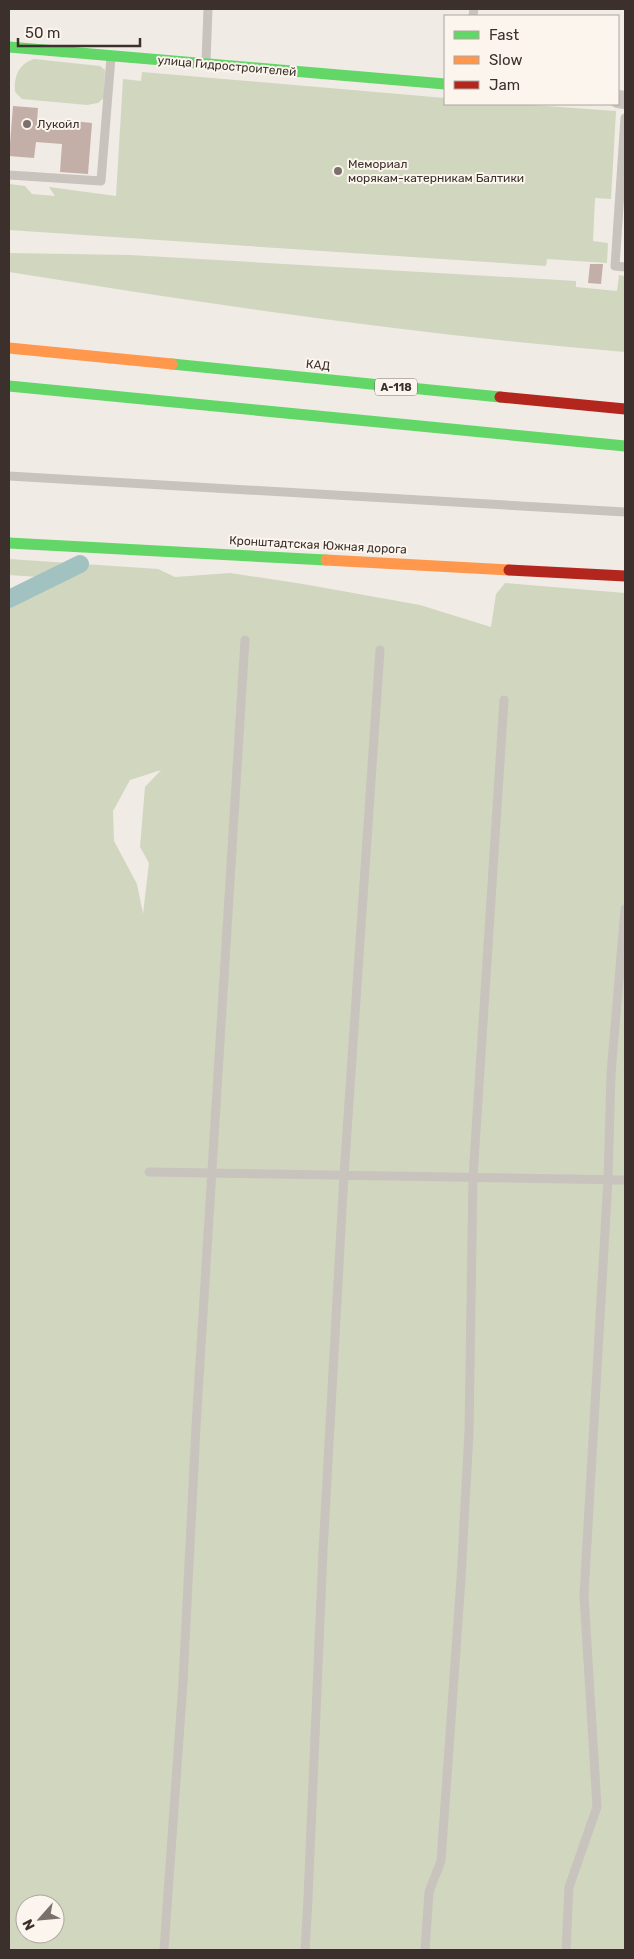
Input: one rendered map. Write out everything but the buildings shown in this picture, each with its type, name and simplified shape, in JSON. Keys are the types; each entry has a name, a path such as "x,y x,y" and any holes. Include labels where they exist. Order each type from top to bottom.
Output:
{"main road":[{"name":"улица Гидростроителей","path":"9,47 444,84"},
{"name":"КАД","path":"9,348 625,409"},
{"path":"9,386 625,446"},
{"name":"Кронштадтская Южная дорога","path":"9,542 625,576"}],"lane":[{"path":"206,64 208,9"},
{"path":"9,175 101,181 111,56"},
{"path":"625,118 623,171 615,266 625,267"},
{"path":"9,476 625,512"},
{"path":"164,1950 183,1672 245,640"},
{"path":"305,1950 322,1551 344,1175 380,650"},
{"path":"425,1950 429,1892 441,1861 461,1579 469,1432 473,1177 504,700"},
{"path":"566,1950 569,1887 597,1807 584,1595 608,1179 611,1074 625,909"},
{"path":"149,1172 625,1180"}],"green space":[{"path":"34,59 100,66 105,70 104,98 98,103 87,105 22,99 15,92 16,76 24,64"},
{"path":"142,72 444,98 444,105 532,105 616,111 611,199 595,198 593,241 608,243 607,263 547,259 546,266 9,230 9,184 25,186 32,194 55,196 49,187 116,196 123,79 141,81"},
{"path":"9,253 130,255 576,281 576,287 617,291 619,275 625,276 625,352 471,337 316,318 9,272"},
{"path":"9,559 158,569 175,577 230,573 420,605 491,627 496,594 505,583 625,593 625,1950 9,1950 9,591 38,577 9,575","holes":["161,770 145,787 140,847 149,863 143,914 137,884 114,841 113,811 130,780"]}],"waterway":[{"path":"9,599 80,564"}],"traffic: fast":[{"path":"9,47 444,84"},
{"path":"172,364 500,397"},
{"path":"9,386 625,446"},
{"path":"9,543 326,560"}],"traffic: slow":[{"path":"9,348 172,364"},
{"path":"326,560 509,570"}],"traffic: jam":[{"path":"500,397 625,409"},
{"path":"509,570 625,576"}],"place":[{"name":"Лукойл","path":"27,124"},
{"name":"Мемориал морякам-катерникам Балтики","path":"338,171"}]}
